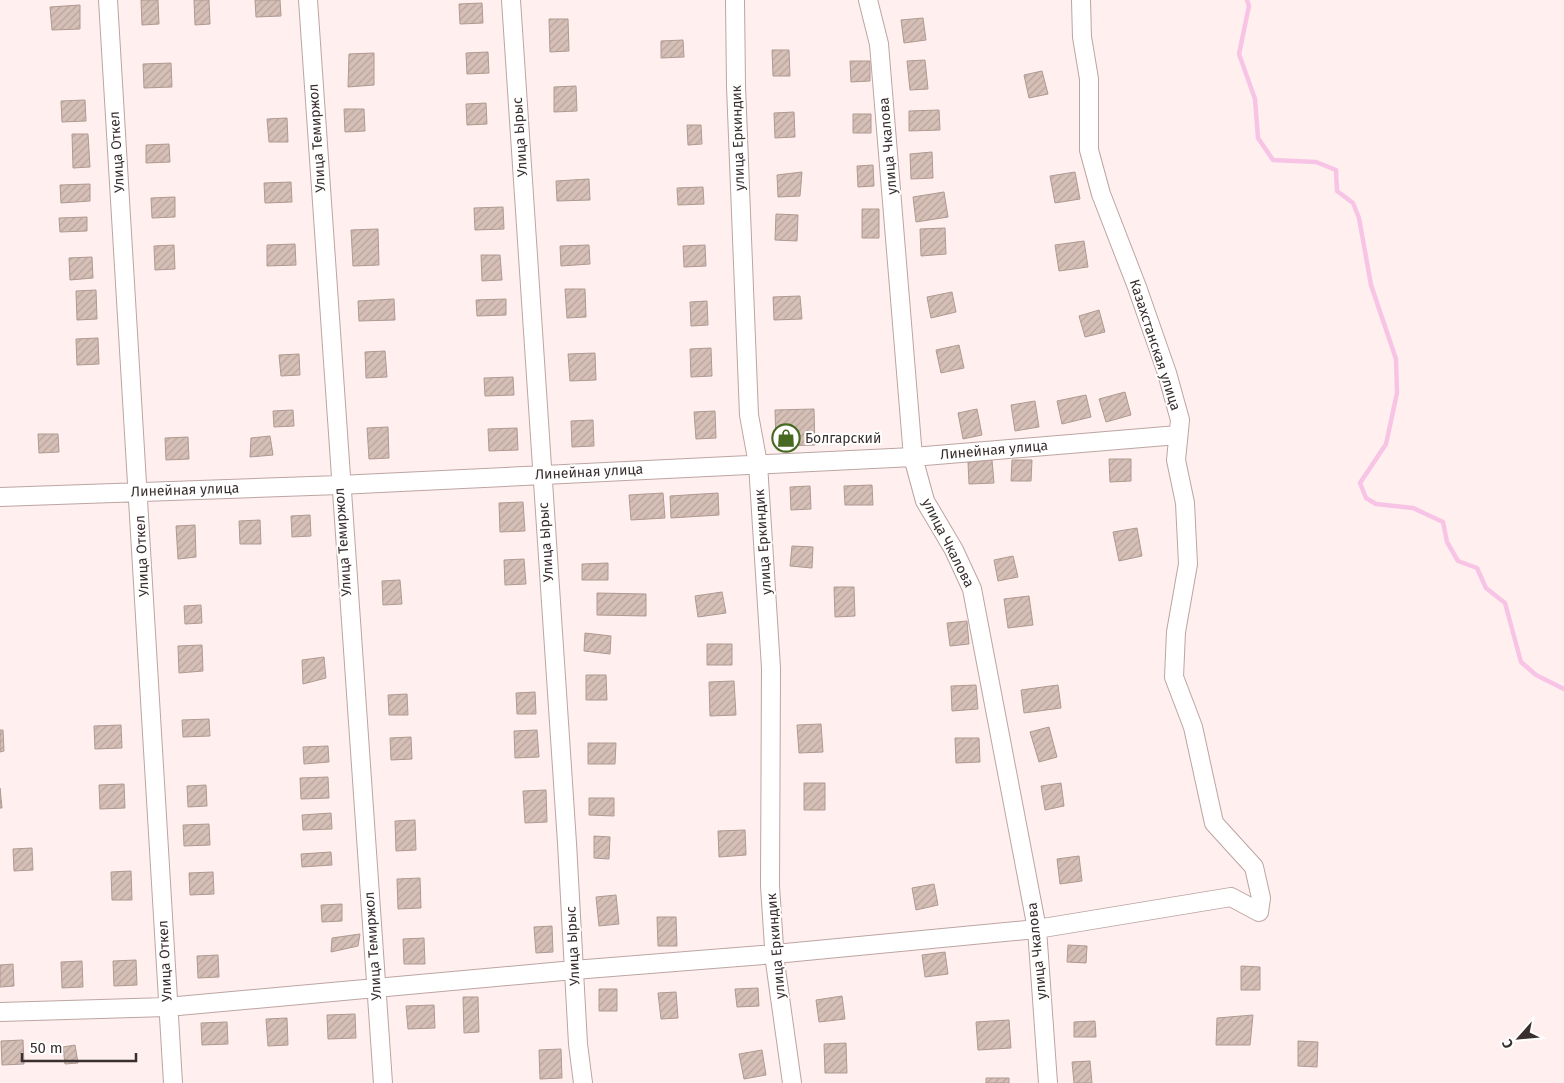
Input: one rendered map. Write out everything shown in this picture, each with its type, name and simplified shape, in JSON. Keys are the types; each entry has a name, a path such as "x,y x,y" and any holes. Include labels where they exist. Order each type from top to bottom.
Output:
{"street":[{"name":"Улица Откел","path":"108,0 173,1083"},
{"name":"Улица Темиржол","path":"308,0 339,485 383,1083"},
{"name":"Улица Ырыс","path":"510,0 578,1044 583,1083"},
{"name":"улица Еркиндик","path":"735,0 736,86 749,415 758,464 771,668 770,886 775,954 792,1083"},
{"name":"улица Чкалова","path":"868,0 879,44 913,457 926,501 954,550 972,589 1037,928 1048,1083"},
{"name":"Казахстанская улица","path":"1037,928 1231,897 1259,912 1261,898 1254,867 1214,823 1193,727 1174,677 1176,632 1188,564 1185,504 1176,460 1180,420 1167,373 1102,194 1089,150 1089,79 1082,37 1081,0"},
{"name":"Линейная улица","path":"0,497 339,485 913,457 1178,435"},
{"path":"0,1012 167,1007 574,970 775,954 1037,928"}],"building":[{"path":"141,0 158,0 159,24 142,25"},
{"path":"194,0 209,0 210,24 195,25"},
{"path":"255,0 280,0 281,16 256,17"},
{"path":"482,3 483,23 460,24 459,4"},
{"path":"80,5 80,29 52,30 50,7"},
{"path":"923,18 926,40 904,43 901,20"},
{"path":"549,19 568,19 569,51 550,52"},
{"path":"683,40 684,57 661,58 661,41"},
{"path":"772,50 789,50 790,76 773,76"},
{"path":"488,52 489,73 467,74 466,53"},
{"path":"374,53 374,85 348,87 349,54"},
{"path":"925,60 928,89 910,90 907,61"},
{"path":"850,61 870,61 870,81 851,82"},
{"path":"171,63 172,87 144,88 143,64"},
{"path":"1042,71 1048,94 1029,98 1024,75"},
{"path":"576,86 577,111 554,112 554,87"},
{"path":"85,100 86,121 62,122 61,101"},
{"path":"486,103 487,124 467,125 466,104"},
{"path":"344,109 364,109 365,131 345,132"},
{"path":"939,110 940,130 909,131 909,111"},
{"path":"794,112 795,137 775,138 774,113"},
{"path":"853,114 871,114 871,133 853,133"},
{"path":"287,118 288,142 269,142 267,119"},
{"path":"687,125 701,125 702,144 688,145"},
{"path":"72,134 88,134 90,167 73,168"},
{"path":"169,144 170,162 146,163 146,145"},
{"path":"932,152 933,178 911,179 910,154"},
{"path":"873,165 874,186 858,187 857,166"},
{"path":"802,172 800,196 778,197 777,175"},
{"path":"1075,172 1080,199 1055,203 1050,176"},
{"path":"589,179 590,200 557,201 556,181"},
{"path":"291,182 292,202 265,203 264,183"},
{"path":"90,184 90,201 61,203 60,185"},
{"path":"703,187 704,204 678,205 677,188"},
{"path":"944,192 948,217 916,222 913,197"},
{"path":"175,197 175,217 152,218 151,198"},
{"path":"503,207 504,229 475,230 474,208"},
{"path":"862,209 879,209 879,238 862,238"},
{"path":"776,214 798,215 797,241 775,240"},
{"path":"87,217 87,231 60,232 59,218"},
{"path":"945,228 946,254 921,256 920,229"},
{"path":"378,229 379,265 353,266 351,230"},
{"path":"1084,241 1088,267 1059,271 1055,245"},
{"path":"295,244 296,265 267,266 267,245"},
{"path":"174,245 175,269 155,270 154,246"},
{"path":"589,245 590,264 561,266 560,246"},
{"path":"705,245 706,266 684,267 683,246"},
{"path":"481,255 500,255 502,280 482,281"},
{"path":"92,257 93,278 70,280 69,258"},
{"path":"565,289 585,289 586,317 567,318"},
{"path":"96,290 97,319 77,320 76,291"},
{"path":"952,292 956,312 931,318 927,297"},
{"path":"800,296 802,319 774,320 773,297"},
{"path":"394,299 395,320 359,321 358,301"},
{"path":"506,299 506,315 477,316 476,300"},
{"path":"707,301 708,325 691,326 690,302"},
{"path":"1099,310 1105,332 1085,337 1079,316"},
{"path":"98,338 99,364 77,365 76,339"},
{"path":"959,345 964,368 941,373 936,350"},
{"path":"711,348 712,376 691,377 690,349"},
{"path":"385,351 387,377 366,378 365,352"},
{"path":"595,353 596,380 570,381 568,354"},
{"path":"299,354 300,375 281,376 279,355"},
{"path":"513,377 514,395 485,396 484,378"},
{"path":"1125,392 1131,415 1106,422 1099,399"},
{"path":"1086,395 1091,417 1062,424 1057,401"},
{"path":"1035,401 1039,427 1015,431 1011,405"},
{"path":"814,409 815,445 776,446 775,410"},
{"path":"977,409 982,435 963,439 958,413"},
{"path":"293,410 294,426 274,427 273,411"},
{"path":"715,411 716,438 696,439 694,412"},
{"path":"593,420 594,446 572,447 571,421"},
{"path":"388,427 389,458 369,459 367,428"},
{"path":"517,428 518,450 489,451 488,429"},
{"path":"38,434 58,434 59,452 39,453"},
{"path":"270,436 273,455 250,457 251,438"},
{"path":"188,437 189,459 166,460 165,438"},
{"path":"1109,459 1131,459 1131,481 1110,482"},
{"path":"992,460 994,483 969,484 968,462"},
{"path":"1012,460 1032,460 1031,481 1011,481"},
{"path":"872,485 873,505 845,505 844,486"},
{"path":"810,486 811,509 791,510 790,487"},
{"path":"663,493 665,518 631,520 629,495"},
{"path":"718,493 719,515 671,518 670,496"},
{"path":"523,502 525,531 500,532 499,503"},
{"path":"310,515 311,536 292,537 291,516"},
{"path":"260,520 261,544 240,544 239,521"},
{"path":"195,525 196,557 178,559 176,526"},
{"path":"1137,528 1142,556 1119,561 1113,532"},
{"path":"792,546 813,547 812,568 790,566"},
{"path":"1013,556 1018,577 998,581 994,560"},
{"path":"524,559 526,584 505,585 504,560"},
{"path":"608,563 608,580 582,580 582,564"},
{"path":"400,580 402,604 383,605 382,581"},
{"path":"834,587 854,587 855,616 835,617"},
{"path":"722,592 726,613 698,617 695,596"},
{"path":"597,593 646,594 646,616 597,615"},
{"path":"1029,596 1033,625 1008,628 1004,599"},
{"path":"201,605 202,623 185,624 184,606"},
{"path":"967,621 969,644 950,646 947,623"},
{"path":"585,633 611,636 610,654 584,651"},
{"path":"707,644 732,644 732,665 707,665"},
{"path":"202,645 203,671 179,673 178,646"},
{"path":"324,657 326,678 303,684 302,660"},
{"path":"586,675 606,675 607,700 586,700"},
{"path":"734,681 736,715 710,716 709,682"},
{"path":"976,685 978,709 952,711 951,686"},
{"path":"1058,685 1061,708 1024,713 1021,690"},
{"path":"535,692 536,714 517,714 516,693"},
{"path":"407,694 408,715 389,715 388,695"},
{"path":"209,719 210,736 183,737 182,720"},
{"path":"821,724 823,752 799,753 797,725"},
{"path":"121,725 122,748 95,749 94,726"},
{"path":"1049,727 1057,757 1039,762 1030,732"},
{"path":"0,730 3,730 4,751 0,752"},
{"path":"537,730 539,757 515,758 514,731"},
{"path":"411,737 412,759 391,760 390,738"},
{"path":"955,738 979,738 980,762 956,763"},
{"path":"588,743 616,743 615,764 588,764"},
{"path":"328,746 329,762 304,764 303,747"},
{"path":"328,777 329,798 301,799 300,778"},
{"path":"804,783 825,783 825,810 804,810"},
{"path":"1061,783 1064,806 1045,810 1041,786"},
{"path":"124,784 125,808 100,809 99,785"},
{"path":"206,785 207,806 188,807 187,786"},
{"path":"0,788 2,808 0,808"},
{"path":"546,790 547,822 525,823 523,791"},
{"path":"589,798 614,798 614,816 589,815"},
{"path":"331,813 332,829 303,830 302,815"},
{"path":"415,820 416,850 396,851 395,821"},
{"path":"209,824 210,845 184,846 183,825"},
{"path":"745,830 746,855 719,857 718,831"},
{"path":"594,836 610,837 609,859 594,858"},
{"path":"32,848 33,870 14,871 13,849"},
{"path":"331,852 332,865 302,867 301,854"},
{"path":"1079,856 1082,881 1060,884 1057,859"},
{"path":"131,871 132,900 112,900 111,872"},
{"path":"213,872 214,894 190,895 189,873"},
{"path":"420,878 421,908 398,909 397,879"},
{"path":"934,884 938,905 916,910 912,888"},
{"path":"616,895 619,924 599,926 596,897"},
{"path":"342,904 342,921 322,922 321,905"},
{"path":"657,917 676,917 677,946 658,946"},
{"path":"552,926 553,952 536,953 534,927"},
{"path":"360,934 358,946 331,952 332,938"},
{"path":"424,938 425,964 404,964 403,939"},
{"path":"1068,945 1087,946 1086,963 1067,962"},
{"path":"945,952 948,974 925,977 922,955"},
{"path":"218,955 219,977 198,978 197,956"},
{"path":"136,960 137,985 114,986 113,961"},
{"path":"82,961 83,987 62,988 61,962"},
{"path":"13,964 14,986 0,987 0,965"},
{"path":"1241,966 1260,967 1260,990 1241,990"},
{"path":"758,988 759,1006 737,1007 735,989"},
{"path":"599,989 617,989 617,1011 599,1011"},
{"path":"676,992 678,1018 661,1019 658,993"},
{"path":"842,996 845,1019 819,1022 816,1000"},
{"path":"463,997 478,997 479,1032 464,1033"},
{"path":"434,1005 435,1028 408,1029 406,1006"},
{"path":"355,1014 356,1038 328,1039 327,1015"},
{"path":"1253,1015 1250,1045 1216,1045 1217,1018"},
{"path":"287,1018 288,1045 268,1046 266,1019"},
{"path":"1009,1020 1011,1048 978,1050 976,1022"},
{"path":"1095,1021 1096,1037 1074,1037 1074,1022"},
{"path":"227,1022 228,1044 202,1045 201,1023"},
{"path":"23,1040 24,1064 2,1065 1,1041"},
{"path":"1298,1041 1318,1042 1317,1067 1298,1066"},
{"path":"846,1043 847,1073 825,1073 824,1044"},
{"path":"75,1045 78,1063 65,1064 63,1047"},
{"path":"561,1049 562,1078 540,1079 539,1050"},
{"path":"762,1050 766,1075 744,1079 739,1054"},
{"path":"1090,1061 1092,1083 1074,1083 1072,1062"},
{"path":"986,1078 1009,1078 1009,1083 986,1083"}],"waterway":[{"path":"1247,0 1249,6 1239,54 1255,99 1258,138 1273,160 1316,162 1336,170 1337,191 1353,203 1359,218 1371,285 1396,359 1397,393 1386,444 1360,483 1366,498 1376,504 1413,508 1443,522 1447,542 1458,561 1477,568 1486,588 1505,603 1521,662 1536,675 1564,689"}],"place":[{"name":"Болгарский","path":"786,438"}]}
